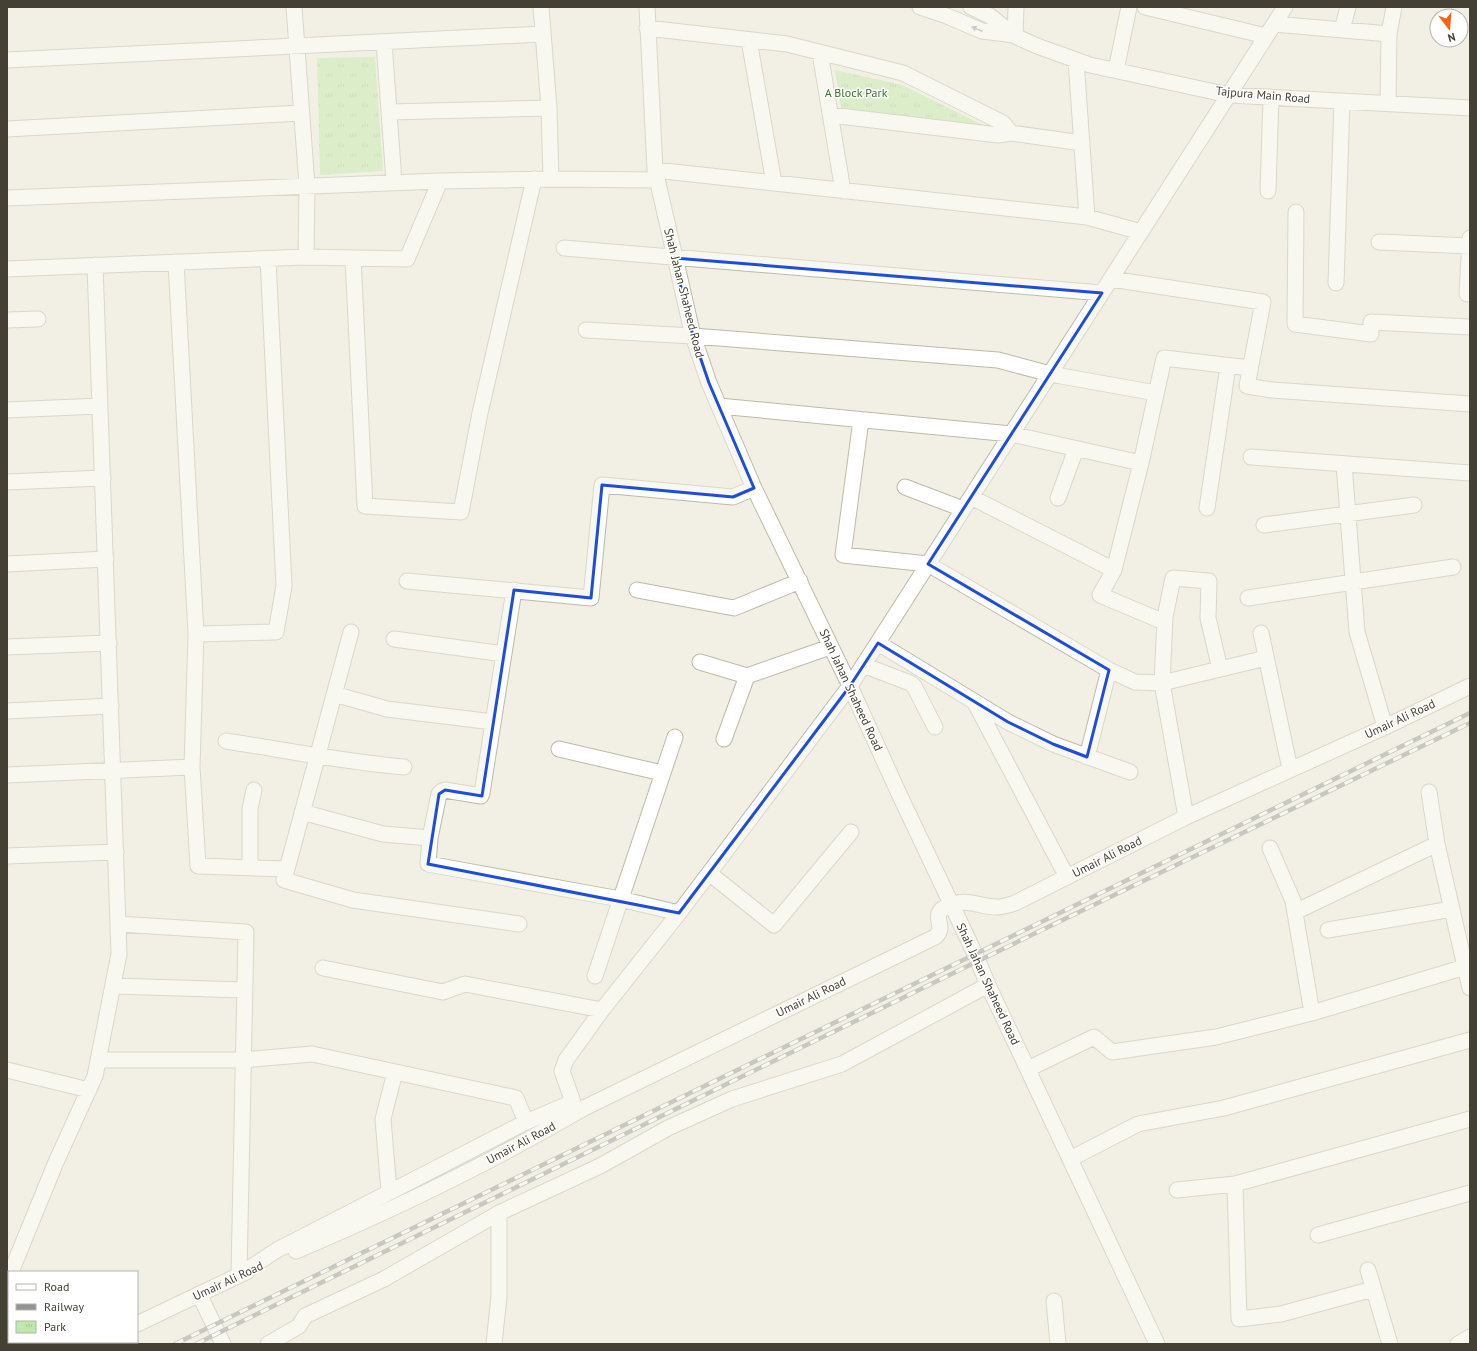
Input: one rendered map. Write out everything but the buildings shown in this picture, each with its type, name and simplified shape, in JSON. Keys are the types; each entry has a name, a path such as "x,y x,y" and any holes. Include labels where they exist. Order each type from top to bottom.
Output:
{"street":[{"path":"294,7 307,186 306,257"},
{"path":"541,7 551,179"},
{"name":"Shah Jahan Shaheed Road","path":"647,7 656,175 693,336 709,383 754,488 850,686 988,985 1157,1344"},
{"name":"Tajpura Main Road","path":"920,7 948,16 982,31 1015,36"},
{"name":"Tajpura Main Road","path":"971,7 990,16 1015,36 1037,46 1090,65 1229,94 1470,108"},
{"path":"1015,36 1016,7"},
{"path":"1116,70 1129,7"},
{"path":"1145,7 1270,30 1342,30 1389,34"},
{"path":"239,1275 277,1250 526,1122 578,1105 562,1071 566,1060 602,1010 679,913 850,686 1285,7"},
{"path":"1342,30 1348,7"},
{"path":"1388,103 1389,34 1394,7"},
{"path":"647,28 787,44 903,73 1003,123 1011,133"},
{"path":"7,60 543,34"},
{"path":"749,40 774,183"},
{"path":"384,42 394,182"},
{"path":"820,52 843,191"},
{"path":"1076,60 1088,217"},
{"path":"1268,191 1271,97"},
{"path":"1336,283 1342,101"},
{"path":"389,112 548,108"},
{"path":"7,129 302,112"},
{"path":"831,115 998,135 1011,133 1082,143"},
{"path":"7,198 394,182 656,175 774,183 1088,217 1141,232"},
{"path":"353,258 365,506 461,512 480,413 534,179"},
{"path":"7,269 306,257 407,259 440,181"},
{"path":"1296,212 1294,324 1371,334 1371,322 1470,327"},
{"path":"1467,294 1470,238"},
{"path":"1379,242 1470,246"},
{"path":"564,248 1102,293"},
{"path":"196,634 276,632 284,586 268,259"},
{"path":"176,262 196,634 192,767 198,866 287,869"},
{"path":"11,1271 56,1162 95,1076 119,954 95,265"},
{"path":"1111,279 1263,302 1247,386 1272,390 1470,404"},
{"path":"7,320 38,319"},
{"path":"586,330 693,336 998,360 1050,374 1156,393"},
{"path":"1164,622 1100,595 1114,570 1141,463 1164,358 1250,368"},
{"path":"1207,508 1228,366"},
{"path":"7,410 100,406"},
{"path":"719,406 1011,434 1141,463"},
{"path":"861,420 843,555 928,564 1109,670 1135,682 1162,683 1266,658"},
{"path":"1058,498 1076,449"},
{"path":"1251,457 1470,473"},
{"path":"1344,464 1357,632 1385,727"},
{"path":"7,482 103,478"},
{"path":"407,581 591,598 602,485 733,496 754,488"},
{"path":"905,487 967,503 1114,570"},
{"path":"1264,525 1414,505"},
{"path":"7,564 106,559"},
{"path":"1248,598 1452,567"},
{"path":"1186,817 1162,683 1164,622 1173,578 1209,581 1208,618 1220,669"},
{"path":"637,590 734,608 800,581"},
{"path":"514,590 481,796 442,791 439,794 430,838 428,864 620,900 679,913"},
{"path":"351,632 284,880 353,900 519,924"},
{"path":"1261,633 1290,769"},
{"path":"394,639 504,654"},
{"path":"7,647 108,643"},
{"path":"878,643 1008,722 1052,744 1130,772"},
{"path":"700,662 747,676 830,647"},
{"path":"863,665 910,683 914,686 935,727"},
{"path":"1087,757 1109,670"},
{"path":"724,739 747,676"},
{"name":"Umair Ali Road","path":"138,1324 239,1275 388,1210 530,1140 578,1105 935,937 940,930 938,919 943,908 964,901 997,907 1006,906 1186,817 1385,727 1470,686"},
{"path":"334,694 387,709 493,722"},
{"path":"974,701 1067,877"},
{"path":"7,711 111,706"},
{"path":"595,976 675,737"},
{"path":"226,741 318,755 364,764 404,767"},
{"path":"559,749 662,773"},
{"path":"7,775 192,767"},
{"path":"250,868 250,809 254,790"},
{"path":"1429,792 1437,844 1470,988"},
{"path":"302,812 383,834 430,838"},
{"path":"709,873 774,925 851,832"},
{"path":"1295,912 1437,844"},
{"path":"1270,848 1293,901 1312,1013"},
{"path":"7,856 116,852"},
{"path":"1328,930 1452,909"},
{"path":"118,924 246,932 239,1275"},
{"path":"1028,1069 1094,1037 1112,1052 1216,1037 1312,1013 1465,967"},
{"path":"323,968 444,992 465,984 602,1010"},
{"path":"268,1344 299,1326 305,1316 384,1279 499,1213 600,1166 668,1128 732,1099 842,1064 988,985"},
{"path":"113,986 244,990"},
{"path":"1070,1159 1138,1124 1224,1108 1470,1040"},
{"path":"98,1060 243,1060 312,1054 516,1098 526,1122"},
{"path":"7,1070 89,1090"},
{"path":"389,1192 383,1119 395,1072"},
{"path":"1177,1190 1235,1184 1470,1119"},
{"path":"1235,1184 1239,1319 1281,1314 1374,1289"},
{"path":"1318,1234 1470,1193"},
{"path":"494,1344 499,1296 499,1213"},
{"path":"1368,1270 1390,1344"},
{"path":"199,1294 223,1344"},
{"path":"1054,1301 1058,1344"},
{"path":"1458,1344 1470,1337"}],"highlighted area":[{"path":"674,258 1102,293 928,564 1109,670 1087,757 1053,744 1008,722 878,643 850,686 679,913 428,864 439,794 445,790 482,796 514,590 591,598 602,485 733,497 754,488 709,383 693,336"}],"green space":[{"path":"375,57 383,171 320,175 317,58"},
{"name":"A Block Park","path":"835,70 902,85 991,129 841,108"}],"railway":[{"path":"175,1344 1470,713"},
{"path":"196,1344 978,961 1470,723"}]}
